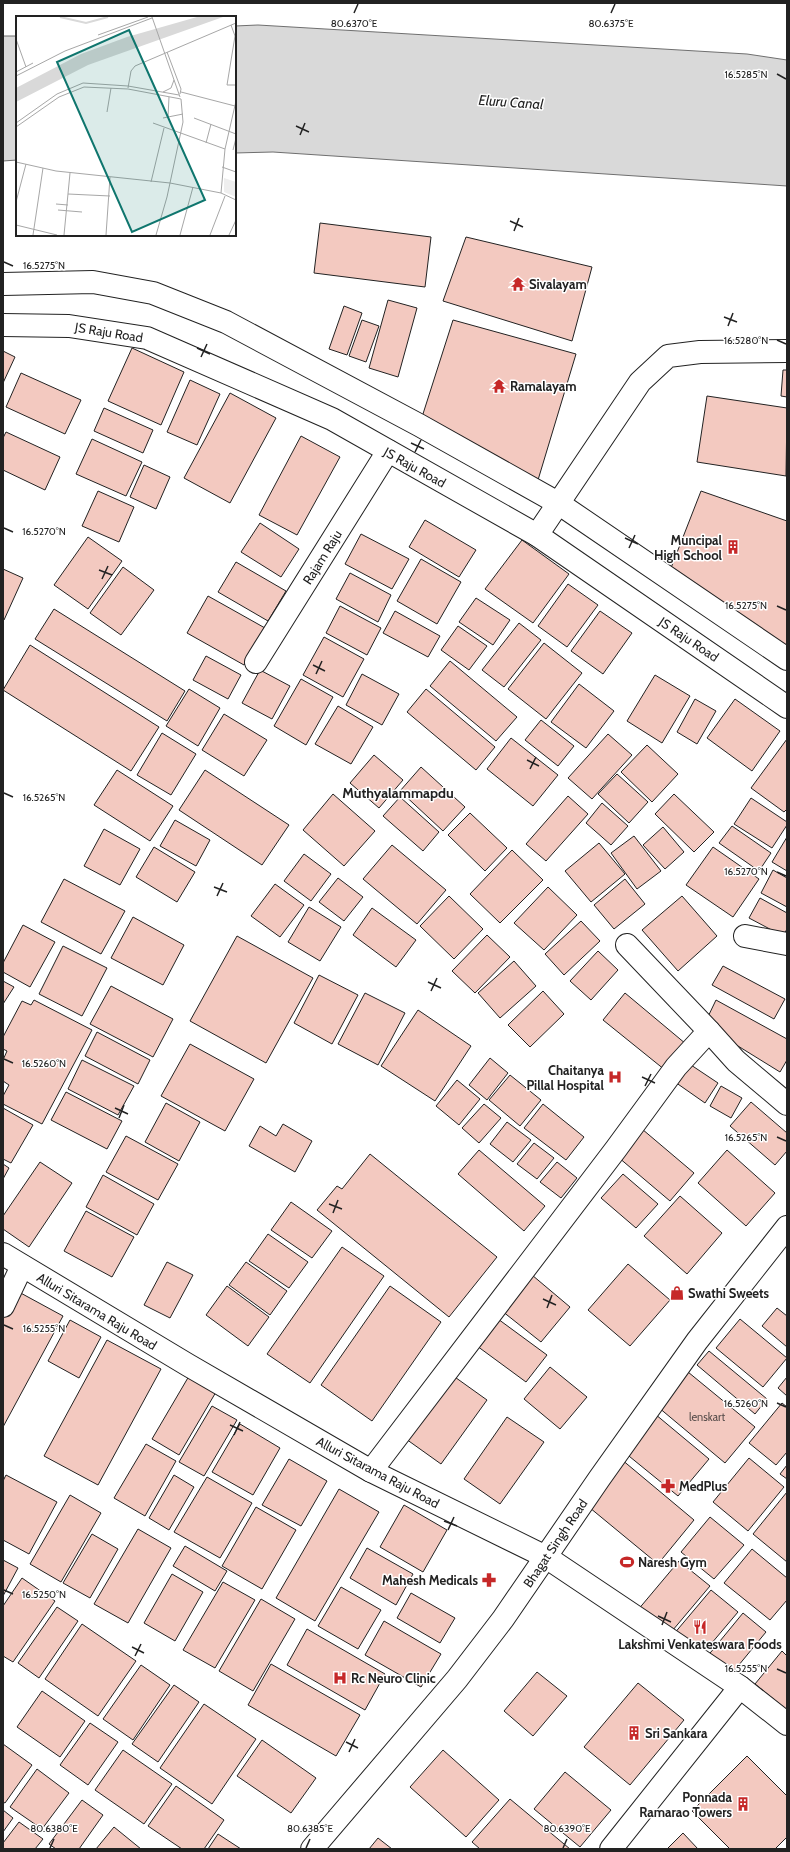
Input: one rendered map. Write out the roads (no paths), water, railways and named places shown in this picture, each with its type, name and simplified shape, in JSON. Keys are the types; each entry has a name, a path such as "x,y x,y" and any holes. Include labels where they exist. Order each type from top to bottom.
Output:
{"street":[{"path":"3,284 93,282 160,296 226,322 419,425 558,503 787,659"},
{"name":"JS Raju Road","path":"3,324 69,326 147,338 215,366 332,419 537,535 787,707"},
{"path":"537,535 640,382 668,356 700,352 787,351"},
{"name":"Rajam Raju","path":"256,662 388,452"},
{"path":"745,936 787,944"},
{"path":"627,945 736,1061 787,1104"},
{"path":"371,1471 616,1149 676,1067 709,1031"},
{"name":"Bhagat Singh Road","path":"312,1849 457,1680 503,1619 598,1479 698,1341 787,1227"},
{"name":"Alluri Sitarama Raju Road","path":"3,1254 181,1361 371,1471 546,1557 740,1687 787,1724"},
{"path":"3,1306 22,1266"},
{"path":"611,1849 740,1687"}],"water":[{"name":"Eluru Canal","path":"258,25 747,54 787,60 787,186 273,152 236,153 236,26"},
{"path":"3,36 16,36 16,160 3,161"}],"place":[{"name":"Sivalayam","path":"518,284"},
{"name":"Ramalayam","path":"499,386"},
{"name":"Muncipal High School","path":"733,547"},
{"name":"Chaitanya Pillal Hospital","path":"615,1077"},
{"name":"Swathi Sweets","path":"677,1293"},
{"name":"MedPlus","path":"668,1486"},
{"name":"Naresh Gym","path":"627,1562"},
{"name":"Mahesh Medicals","path":"489,1580"},
{"name":"Lakshmi Venkateswara Foods","path":"700,1627"},
{"name":"Rc Neuro Clinic","path":"340,1678"},
{"name":"Sri Sankara","path":"634,1733"},
{"name":"Ponnada Ramarao Towers","path":"743,1804"}],"district":[{"name":"Muthyalammapdu","path":"398,793"}]}
